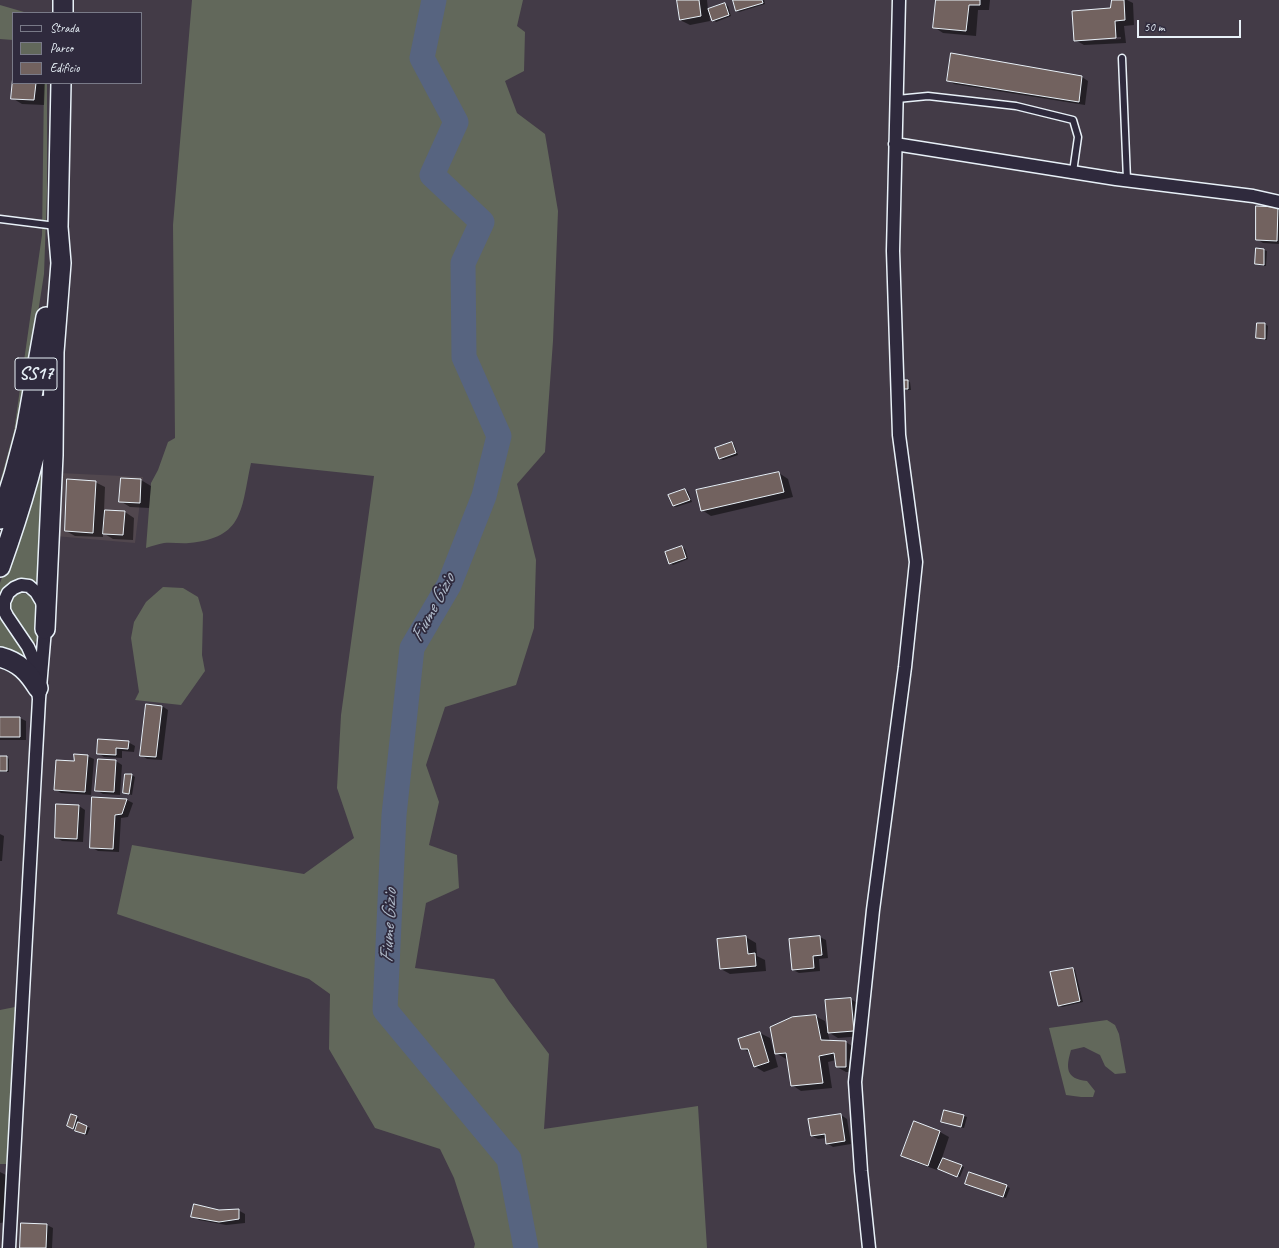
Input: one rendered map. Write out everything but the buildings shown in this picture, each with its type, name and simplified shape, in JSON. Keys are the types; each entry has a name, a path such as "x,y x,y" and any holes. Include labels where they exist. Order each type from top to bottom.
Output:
{"main road":[{"path":"63,0 63,12"},
{"name":"SS17","path":"0,567 20,508 35,455 54,352 61,263 58,227 61,84"},
{"name":"SS17","path":"0,519 26,430 45,323 58,227"},
{"path":"45,629 53,455 54,352"},
{"path":"0,657 23,668 30,676 38,694"}],"street":[{"path":"869,1248 861,1171 855,1082 873,910 905,667 916,562 899,435 893,251 899,0"},
{"path":"895,144 1127,180 1253,196 1279,202"},
{"path":"9,1248 38,694 45,629 45,611 36,592 32,588 25,585 18,586 11,590 4,602 4,610 28,647 35,663 38,694"},
{"path":"0,1245 10,1232"}],"lane":[{"path":"1122,58 1127,180"},
{"path":"897,99 928,96 1016,106 1073,120 1078,137 1073,172"},
{"path":"0,219 58,227"}],"shaded area":[{"path":"59,473 143,477 135,543 55,536"}],"green space":[{"path":"192,0 523,0 517,26 525,32 524,71 505,81 517,113 545,134 558,211 553,341 545,452 517,484 536,560 534,628 516,685 445,707 426,765 439,802 429,845 457,855 459,888 426,903 415,968 494,979 549,1054 544,1129 698,1106 707,1248 474,1248 475,1244 454,1178 440,1149 375,1128 329,1049 330,994 309,979 117,914 132,845 304,874 354,838 337,788 341,715 374,476 251,463 242,507 231,527 221,535 207,540 186,543 164,543 146,548 151,483 158,470 168,442 175,438 173,225"},
{"path":"0,5 24,12 12,12 12,40 0,39"},
{"path":"44,84 47,84 47,191 44,274 19,435 0,501 0,482 14,431 42,235"},
{"path":"43,459 40,579 33,583 22,580 18,581 14,583 0,598 0,583"},
{"path":"163,587 183,588 198,597 203,614 202,655 205,671 181,705 135,700 139,692 131,638 134,622 146,602"},
{"path":"20,593 27,594 33,598 38,609 40,636 33,645 10,609 12,600"},
{"path":"0,613 29,659 0,654"},
{"path":"15,1007 7,1164 0,1164 0,1010"},
{"path":"1107,1020 1115,1025 1119,1034 1126,1073 1115,1074 1105,1066 1100,1055 1084,1047 1071,1050 1068,1067 1071,1075 1080,1080 1087,1081 1095,1091 1093,1097 1066,1095 1049,1028"}],"waterway":[{"name":"Fiume Gizio","path":"434,0 422,58 456,122 432,175 482,222 463,263 464,357 499,436 484,496 449,585 412,648 394,815 385,1010 509,1159 526,1248"}]}
